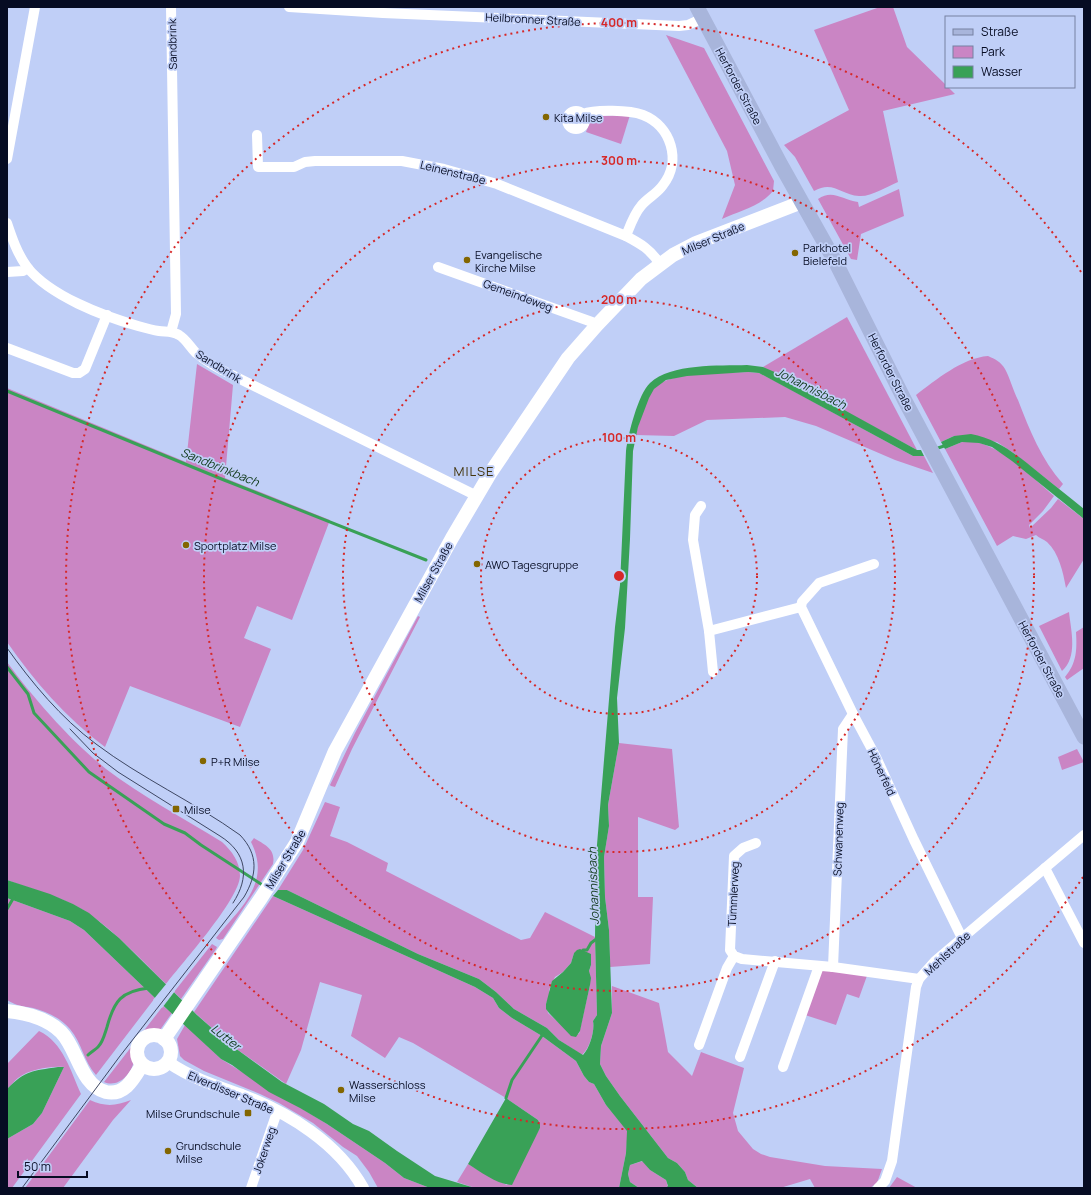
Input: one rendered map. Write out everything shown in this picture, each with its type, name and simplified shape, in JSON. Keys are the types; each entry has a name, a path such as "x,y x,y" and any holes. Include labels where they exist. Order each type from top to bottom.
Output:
{"main road":[{"name":"Herforder Straße","path":"700,13 781,165 836,263 901,393 1084,738"},
{"name":"Milser Straße","path":"168,1034 294,848 303,830 325,772 335,751 458,527 560,368 576,347 637,283 660,264 696,243 802,202"},
{"path":"7,1011 44,1020 55,1027 66,1039 87,1078 99,1089 117,1092 124,1089 142,1065"},
{"path":"168,1034 170,1057 168,1062 163,1067 158,1069 149,1068 142,1065 137,1056 143,1040 149,1036 168,1034"}],"street":[{"path":"7,159 35,7"},
{"name":"Sandbrink","path":"171,7 176,314 171,332 180,335 195,352 205,360 232,375 477,496"},
{"name":"Heilbronner Straße","path":"289,7 383,13 679,26 688,25 700,13"},
{"path":"583,114 593,111 628,111 641,114 657,124 666,134 670,142 672,164 668,176 660,189 640,207 626,236"},
{"name":"Leinenstraße","path":"257,135 258,167 294,167 305,162 315,161 402,161 467,175 497,184 626,236 642,244 650,251 660,264"},
{"path":"7,223 19,255 28,268 45,284 59,294 107,315 138,326 157,331 171,332"},
{"name":"Gemeindeweg","path":"438,267 597,325"},
{"path":"7,272 23,271 28,268"},
{"path":"7,348 73,372 82,372 85,370 107,315"},
{"path":"702,506 695,515 693,540 709,631 713,672"},
{"path":"709,631 801,607 802,602 819,583 874,564"},
{"name":"Hönerfeld","path":"801,607 853,714 876,757 914,840 962,938"},
{"name":"Schwanenweg","path":"833,967 843,729 853,714"},
{"name":"Mehlstraße","path":"878,1188 885,1181 892,1161 916,987 919,979 935,961 1084,835"},
{"name":"Tümmlerweg","path":"734,956 730,950 734,856 743,848 756,844"},
{"path":"1045,868 1084,943"},
{"path":"699,1045 727,968 734,956 742,959 833,967 919,979"},
{"path":"740,1057 775,961"},
{"path":"783,1067 819,966"},
{"name":"Elverdisser Straße","path":"168,1062 191,1076 250,1098 303,1126 329,1145 349,1167 363,1188"},
{"name":"Jokerweg","path":"251,1188 277,1112"}],"green space":[{"path":"880,7 893,7 907,47 945,84 945,88 949,88 955,94 883,111 898,182 864,196 853,195 832,187 821,188 814,191 795,157 784,145 849,110 814,30"},
{"path":"666,35 704,48 774,181 773,191 762,201 722,219 735,185 727,151"},
{"path":"630,115 621,144 586,132 592,116"},
{"path":"899,189 904,216 861,234 857,260 851,259 818,199 823,196 833,195 858,202 859,207"},
{"path":"847,317 917,450 763,367"},
{"path":"988,356 1002,364 1005,369 1042,455 1063,484 1059,489 1015,454 997,442 954,436 941,442 916,395 959,365"},
{"path":"197,364 233,385 225,478 330,520 292,620 257,606 244,638 271,649 240,727 130,686 105,747 64,711 28,671 7,642 7,388 186,462"},
{"path":"759,373 773,380 913,456 924,456 933,473 895,460 816,426 785,417 707,420 674,436 636,435 641,417 651,392 662,382 672,378 698,374"},
{"path":"962,442 978,442 1000,452 1054,496 1043,511 1029,525 1030,528 1051,508 1058,499 1084,519 1084,559 1066,588 1062,569 1055,552 1047,542 1036,535 1026,539 1013,536 997,546 945,449"},
{"path":"1069,612 1072,635 1072,651 1067,665 1062,671 1039,626"},
{"path":"418,616 420,617 352,749 335,787 331,786 330,785 355,733"},
{"path":"1084,627 1084,668 1067,680 1065,677 1072,666 1075,656 1076,632"},
{"path":"7,662 53,718 93,758 106,769 163,807 222,842 237,861 240,876 237,887 230,900 209,931 166,984 119,938 99,921 80,908 71,903 7,880"},
{"path":"619,743 672,749 679,827 675,830 638,817 638,897 653,897 650,964 610,967 604,857 609,826 608,805"},
{"path":"1077,749 1084,762 1062,770 1058,757"},
{"path":"325,802 340,807 330,836 347,842 388,863 386,871 521,940 530,938 545,912 595,937 597,1015 593,1021 591,1039 585,1052 582,1055 559,1040 547,1028 514,1009 479,979 418,954 287,890 278,890 303,850","holes":["574,953 591,965 589,971 590,985 579,1034 559,1023 548,1013 546,1004 550,993 549,990 555,977 563,972 571,963"]},
{"path":"254,838 269,848 273,855 273,864 223,939 219,940 216,938 243,905 255,882 258,870 257,857 251,842"},
{"path":"273,896 475,987 493,998 499,1008 512,1018 542,1036 576,1061 584,1076 589,1082 594,1084 606,1105 628,1131 626,1153 619,1188 475,1188 457,1182 468,1164 507,1185 540,1128 538,1120 506,1098 413,1043 399,1037 385,1058 351,1036 362,995 320,982 301,1050 286,1084 231,1045 194,1012"},
{"path":"7,898 70,921 84,930 155,998 96,1075 74,1034 63,1022 43,1011 17,1005 7,1000"},
{"path":"212,944 217,947 216,949 181,999 174,992"},
{"path":"821,968 868,973 859,998 847,994 836,1025 805,1015"},
{"path":"612,986 659,1003 668,1052 692,1076 701,1052 744,1068 733,1113 738,1131 753,1149 770,1157 825,1166 882,1169 877,1183 870,1188 815,1188 810,1179 780,1188 698,1188 688,1180 685,1172 677,1163 668,1158 620,1096 606,1076 600,1064 601,1046 612,1013"},
{"path":"163,1006 172,1013 160,1030 140,1037 136,1046 135,1058 127,1075 119,1082 104,1082"},
{"path":"185,1025 221,1059 327,1124 385,1163 404,1178 430,1188 378,1188 369,1172 357,1156 343,1147 313,1123 279,1103 204,1071 184,1060 180,1056 177,1039"},
{"path":"39,1031 54,1042 60,1050 70,1067 81,1094 12,1188 7,1188 7,1139 33,1124 42,1113 64,1067 53,1067 28,1072 18,1078 7,1089 7,1064"},
{"path":"90,1100 101,1104 110,1105 120,1104 131,1100 113,1120 63,1188 25,1188"},
{"path":"643,1161 650,1170 666,1180 668,1187 639,1188 630,1182 628,1174 630,1165"},
{"path":"897,1177 917,1188 889,1188"}],"water":[{"path":"747,365 763,367 777,373 917,450 921,450 924,456 913,456 759,373 748,372 687,376 666,380 654,389 649,398 638,427 633,451 625,628 617,698 619,743 608,805 609,826 604,857 605,897 609,930 612,1013 601,1046 600,1064 606,1076 620,1096 668,1158 677,1163 685,1172 688,1180 698,1188 666,1188 668,1186 666,1180 650,1170 642,1161 630,1165 628,1174 630,1182 639,1188 619,1188 626,1153 627,1131 606,1105 594,1084 589,1082 584,1076 576,1061 542,1036 512,1018 499,1008 493,998 475,987 273,896 278,890 287,890 418,954 479,979 514,1009 547,1028 559,1040 583,1055 586,1052 593,1034 593,1021 597,1015 595,937 596,857 615,627 620,585 626,451 631,425 641,396 646,388 650,383 659,377 670,372 710,366"},
{"path":"971,434 981,436 1007,448 1084,509 1084,519 1012,461 992,447 979,443 962,442 945,449 941,442 954,436"},
{"path":"7,880 50,894 89,913 119,938 197,1015 231,1045 282,1082 324,1104 353,1124 369,1131 435,1176 475,1188 430,1188 404,1178 385,1163 327,1124 269,1092 232,1065 221,1059 84,930 70,921 7,898"},
{"path":"580,949 591,954 591,965 589,971 591,978 580,1031 576,1037 571,1036 549,1013 546,1009 546,1004 552,981 571,963 574,953"},
{"path":"64,1067 42,1113 33,1124 7,1139 7,1089 19,1078 30,1072"},
{"path":"506,1098 538,1120 540,1124 540,1128 512,1185 494,1180 468,1164"}],"pier":[{"path":"167,983 175,991 162,1008 153,1000"}],"waterway":[{"name":"Sandbrinkbach","path":"7,391 224,480 426,560"},
{"name":"Johannisbach","path":"935,449 947,445"},
{"path":"7,667 28,694 34,713 89,772 164,824 185,833 264,886"},
{"path":"7,909 14,897"},
{"path":"583,950 587,950 591,943 599,937"},
{"path":"88,1055 101,1043 113,1010 120,999 125,995 139,989 149,988"},
{"path":"506,1098 512,1080 543,1034"}],"tram line":[{"path":"7,648 48,699 83,734 131,768 240,835 250,850 254,865 252,881 244,897 120,1056 22,1188"},
{"path":"70,729 93,753 118,772 220,836 236,850 243,866 243,875 242,884 233,903"}],"place":[{"name":"Kita Milse","path":"546,117"},
{"name":"Parkhotel Bielefeld","path":"795,253"},
{"name":"Evangelische Kirche Milse","path":"467,260"},
{"name":"Sportplatz Milse","path":"186,545"},
{"name":"AWO Tagesgruppe","path":"477,564"},
{"name":"P+R Milse","path":"203,761"},
{"name":"Milse","path":"176,809"},
{"name":"Wasserschloss Milse","path":"341,1090"},
{"name":"Milse Grundschule","path":"248,1113"},
{"name":"Grundschule Milse","path":"168,1151"}],"district":[{"name":"MILSE","path":"474,471"}],"water label":[{"name":"Lutter","path":"226,1037"}]}
